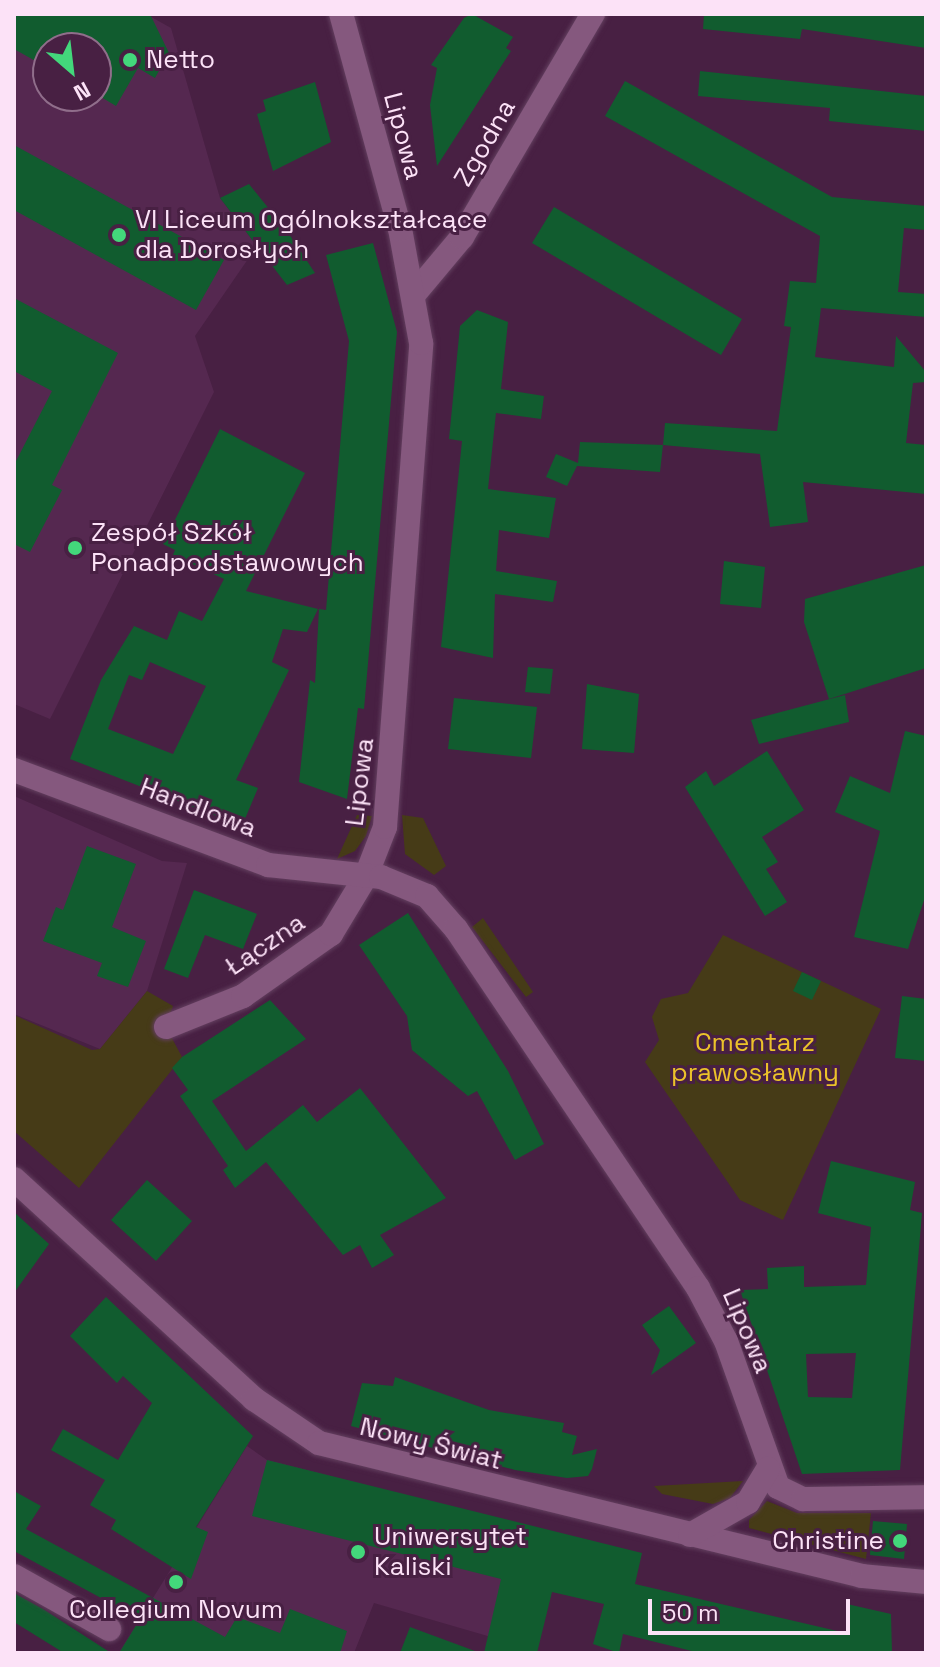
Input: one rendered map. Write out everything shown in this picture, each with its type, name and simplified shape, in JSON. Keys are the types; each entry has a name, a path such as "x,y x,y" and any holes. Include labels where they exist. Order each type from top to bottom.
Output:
{"street":[{"name":"Lipowa","path":"341,14 415,293 420,393 392,766 382,838 366,876 409,885 444,912 636,1194 713,1314 768,1469"},
{"name":"Zgodna","path":"415,293 462,237 593,14"},
{"name":"Handlowa","path":"14,770 268,865 366,876"},
{"name":"Łączna","path":"166,1027 243,996 314,948 344,918 366,876"},
{"name":"Nowy Świat","path":"14,1179 243,1390 303,1435 363,1456 879,1580 926,1582"},
{"path":"690,1535 748,1502 768,1469 785,1493 803,1499 926,1497"},
{"path":"14,1576 109,1629"}],"shaded area":[{"name":"Zespół Szkół Ponadpodstawowych","path":"14,14 146,14 171,28 220,198 257,246 195,336 214,392 50,719 14,704"},
{"path":"14,796 162,861 187,863 147,991 100,1049 14,1014"},
{"name":"Uniwersytet Kaliski","path":"247,1446 267,1460 524,1525 515,1644 374,1603 354,1653 119,1653"}],"green space":[{"path":"357,815 372,816 366,836 355,851 337,859"},
{"path":"402,815 423,818 446,866 434,875 405,854"},
{"path":"483,918 533,992 526,997 472,927"},
{"name":"Cmentarz prawosławny","path":"723,935 881,1009 783,1220 740,1200 645,1062 659,1040 652,1017 661,999 688,993"},
{"path":"147,991 173,1006 166,1027 182,1057 79,1188 14,1131 14,1015 92,1050 100,1049"},
{"path":"743,1481 730,1498 713,1504 662,1494 654,1486"},
{"path":"767,1501 797,1513 871,1513 866,1559 749,1528 749,1520"}],"building":[{"name":"Netto","path":"14,14 150,14 169,53 155,78 138,68 116,106 112,104 112,32 32,32 32,59 14,49"},
{"path":"472,14 513,37 506,48 511,51 437,166 430,105 437,68 431,65 464,18"},
{"path":"704,14 926,14 926,48 802,29 800,39 703,29"},
{"path":"700,71 926,96 926,131 829,121 830,108 698,96"},
{"path":"625,81 832,197 926,206 926,230 904,228 898,292 926,294 926,317 821,308 815,357 894,367 896,336 926,372 926,382 913,383 906,443 926,445 926,494 803,482 808,522 770,527 760,454 663,445 665,423 777,431 791,327 784,326 790,281 816,283 820,236 605,116"},
{"path":"315,82 331,142 273,171 257,114 266,111 263,100"},
{"name":"VI Liceum Ogólnokształcące dla Dorosłych","path":"14,145 224,260 196,310 14,210"},
{"path":"249,184 287,231 315,273 287,285 220,198"},
{"path":"554,207 742,319 721,355 532,243"},
{"path":"373,243 397,332 364,709 358,708 347,799 299,782 310,680 315,683 319,609 326,610 349,341 326,255"},
{"path":"14,298 118,353 52,485 62,490 30,552 14,544 14,465 52,391 14,371"},
{"path":"477,310 508,322 501,389 544,396 541,419 496,413 488,489 556,498 549,538 499,530 496,571 557,581 553,602 495,594 493,658 441,647 462,441 449,439 460,326"},
{"path":"220,429 305,473 246,591 318,609 307,632 283,629 272,662 289,670 236,780 258,788 242,826 70,759 101,680 134,626 167,640 179,611 202,621 224,579 173,555 175,550 163,544","holes":["150,662 206,686 173,754 108,729 129,675 142,680"]},
{"path":"580,442 663,445 660,472 577,466 567,486 546,477 556,454 578,463"},
{"path":"724,561 765,567 761,608 720,604"},
{"path":"926,565 926,668 829,699 804,622 805,599"},
{"path":"528,667 553,669 550,694 525,692"},
{"path":"587,684 639,694 634,753 582,749"},
{"path":"845,695 849,722 759,744 751,720"},
{"path":"454,698 537,707 531,758 448,749"},
{"path":"905,731 926,736 926,894 908,949 854,937 880,831 835,812 850,776 890,793"},
{"path":"767,751 804,810 762,837 778,862 766,869 787,902 765,916 685,787 706,771 714,786"},
{"path":"87,846 136,864 112,927 146,941 128,987 97,976 102,963 43,941 56,907 63,910"},
{"path":"194,890 257,914 243,949 205,935 188,978 164,969"},
{"path":"408,913 508,1071 544,1144 515,1160 477,1091 468,1096 412,1050 407,1016 359,945"},
{"path":"802,972 821,981 812,1000 793,991"},
{"path":"902,996 926,999 926,1061 895,1058"},
{"path":"270,1000 306,1039 212,1101 246,1151 303,1105 317,1122 360,1088 446,1198 380,1235 394,1255 372,1268 360,1245 343,1255 266,1162 235,1188 223,1170 228,1166 180,1096 188,1090 172,1068 182,1057"},
{"path":"831,1161 915,1182 910,1210 922,1213 900,1470 802,1474 740,1290 768,1289 767,1268 804,1266 804,1287 866,1285 871,1227 818,1213","holes":["856,1353 852,1398 808,1397 806,1354"]},
{"path":"147,1180 192,1221 156,1261 111,1220"},
{"path":"14,1212 49,1244 14,1293"},
{"path":"106,1297 253,1436 196,1527 208,1532 191,1579 111,1529 116,1520 90,1505 105,1480 51,1450 63,1429 118,1460 152,1403 123,1376 117,1383 70,1336"},
{"path":"669,1306 696,1343 651,1375 660,1350 642,1325"},
{"path":"395,1377 489,1410 564,1423 562,1432 577,1436 572,1455 597,1449 592,1469 588,1476 567,1478 515,1470 351,1426 362,1383 393,1386"},
{"path":"267,1460 642,1553 635,1584 846,1633 847,1604 891,1614 892,1653 700,1653 623,1634 619,1653 593,1644 604,1604 552,1592 537,1653 484,1653 501,1579 252,1516"},
{"name":"Collegium Novum","path":"14,1491 41,1506 26,1529 225,1637 237,1617 280,1633 290,1609 347,1631 340,1653 119,1653 140,1619 14,1551"},
{"path":"873,1521 907,1524 904,1559 870,1555"},
{"path":"14,1593 111,1653 64,1653 14,1622"},
{"path":"410,1627 475,1651 400,1653"}],"place":[{"name":"Netto","path":"130,60"},
{"name":"VI Liceum Ogólnokształcące dla Dorosłych","path":"119,235"},
{"name":"Zespół Szkół Ponadpodstawowych","path":"75,548"},
{"name":"Christine","path":"900,1541"},
{"name":"Uniwersytet Kaliski","path":"358,1552"},
{"name":"Collegium Novum","path":"176,1582"}]}
